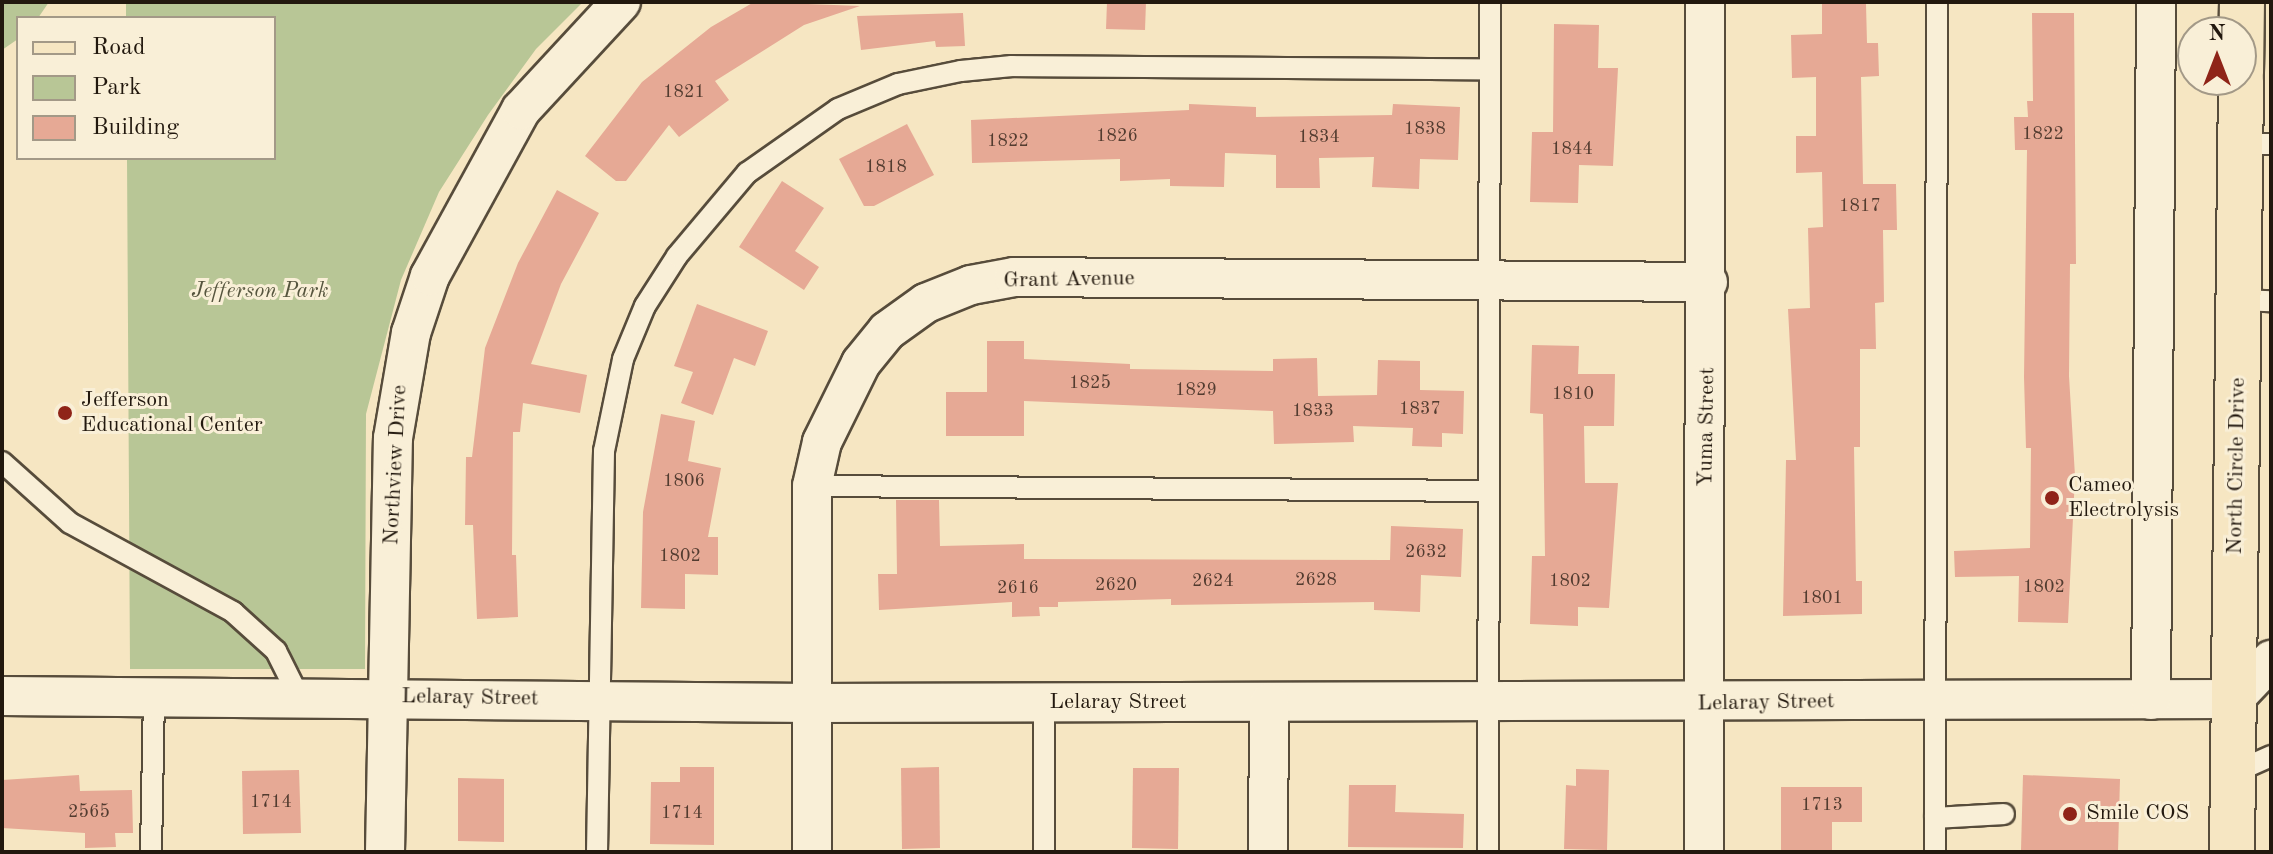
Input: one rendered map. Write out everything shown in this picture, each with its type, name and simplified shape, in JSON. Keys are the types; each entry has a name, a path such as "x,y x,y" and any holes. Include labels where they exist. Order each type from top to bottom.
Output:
{"main road":[{"name":"North Circle Drive","path":"2232,852 2252,765 2234,699 2255,300 2256,144 2245,96"}],"street":[{"name":"Northview Drive","path":"385,852 393,438 411,333 430,276 521,110 621,2"},
{"name":"Yuma Street","path":"1704,852 1708,282 1705,2"},
{"path":"2151,700 2156,2"},
{"name":"Grant Avenue","path":"812,852 812,486 838,402 861,363 887,331 926,303 971,285 1014,277 1708,282"},
{"path":"2234,699 2271,660"},
{"name":"Lelaray Street","path":"2,696 812,703 1704,704 2234,699"},
{"path":"1268,852 1269,703"}],"lane":[{"path":"1488,852 1490,2"},
{"path":"1935,852 1937,2"},
{"path":"597,852 604,451 623,359 645,306 699,227 747,173 793,137 838,109 898,84 961,71 1012,66 1490,69"},
{"path":"2,462 70,523 233,612 276,651 299,697"},
{"path":"812,486 1489,491"},
{"path":"151,852 154,696"},
{"path":"1044,703 1044,852"},
{"path":"1935,818 2004,814"}],"green space":[{"path":"2,2 49,2 39,16 16,16 16,40 2,50"},
{"name":"Jefferson Park","path":"126,2 583,2 536,49 488,115 439,192 401,280 366,414 365,669 130,669 127,160 276,160 276,16 126,16"}],"building":[{"path":"754,2 860,6 804,25 715,81 729,100 679,137 669,125 626,181 616,181 585,156 642,82 711,27"},
{"path":"1107,2 1146,2 1145,30 1106,29"},
{"path":"1822,4 1866,4 1867,43 1878,43 1879,76 1861,77 1863,184 1896,184 1897,230 1883,230 1884,302 1875,303 1876,349 1860,349 1860,447 1854,447 1856,581 1862,581 1862,614 1783,616 1786,460 1796,460 1788,309 1810,308 1808,228 1823,227 1822,172 1796,173 1796,136 1816,136 1816,77 1792,78 1791,35 1822,34"},
{"path":"963,13 965,46 936,47 935,41 861,50 857,16"},
{"path":"2032,13 2074,13 2076,264 2070,264 2069,376 2075,476 2068,623 2018,622 2019,576 1955,577 1954,551 2030,548 2031,448 2026,448 2024,377 2027,150 2015,150 2014,117 2028,117 2027,101 2033,101"},
{"path":"1554,24 1599,25 1598,68 1618,68 1613,166 1579,165 1578,203 1530,202 1532,132 1553,132"},
{"path":"1189,104 1256,107 1256,117 1392,115 1393,104 1460,107 1458,160 1420,159 1419,189 1372,187 1374,157 1319,158 1320,188 1276,188 1276,155 1225,153 1224,187 1170,186 1170,179 1120,181 1120,159 972,163 971,120 1189,110"},
{"path":"907,124 934,175 874,206 864,206 839,159"},
{"path":"782,181 824,208 795,251 819,267 804,290 739,247"},
{"path":"557,190 599,213 561,284 531,364 587,375 580,413 523,403 520,432 513,432 512,555 516,555 518,617 477,619 473,525 465,525 466,457 472,457 485,348 518,263"},
{"path":"697,304 768,331 755,366 734,358 713,415 681,403 693,372 674,366"},
{"path":"987,341 1024,341 1024,359 1130,364 1130,369 1273,371 1273,359 1317,358 1318,396 1377,395 1378,360 1420,361 1420,390 1464,391 1463,434 1442,433 1442,447 1412,446 1413,428 1353,426 1354,442 1274,444 1273,411 1024,401 1024,436 946,436 946,392 987,392"},
{"path":"1532,345 1579,346 1578,374 1615,374 1614,426 1584,426 1585,483 1618,483 1609,608 1578,607 1578,626 1530,624 1532,556 1545,556 1543,414 1530,413"},
{"path":"661,414 695,421 688,461 721,468 708,537 718,537 718,575 685,574 685,609 641,608 643,512"},
{"path":"896,500 939,500 940,546 1024,544 1024,559 1390,560 1391,526 1463,529 1461,577 1421,575 1420,612 1374,610 1374,602 1171,605 1171,599 1058,602 1058,607 1039,607 1040,616 1012,617 1012,602 879,610 878,574 897,574"},
{"path":"680,767 714,767 714,845 650,844 651,782 680,782"},
{"path":"939,767 940,848 902,849 901,768"},
{"path":"1133,768 1179,768 1178,849 1132,848"},
{"path":"1576,769 1609,770 1607,850 1564,849 1566,785 1576,786"},
{"path":"299,770 301,833 243,834 242,771"},
{"path":"79,775 80,791 132,790 133,833 115,833 116,847 85,848 85,833 2,828 2,780"},
{"name":"Smile COS","path":"2023,775 2120,779 2118,852 2021,850"},
{"path":"458,778 504,779 504,842 458,841"},
{"path":"1349,785 1396,785 1395,812 1464,814 1463,848 1348,847"},
{"path":"1781,787 1862,787 1862,822 1832,822 1832,850 1781,850"}],"place":[{"name":"Jefferson Educational Center","path":"65,413"},
{"name":"Cameo Electrolysis","path":"2052,498"},
{"name":"Smile COS","path":"2070,814"}]}
